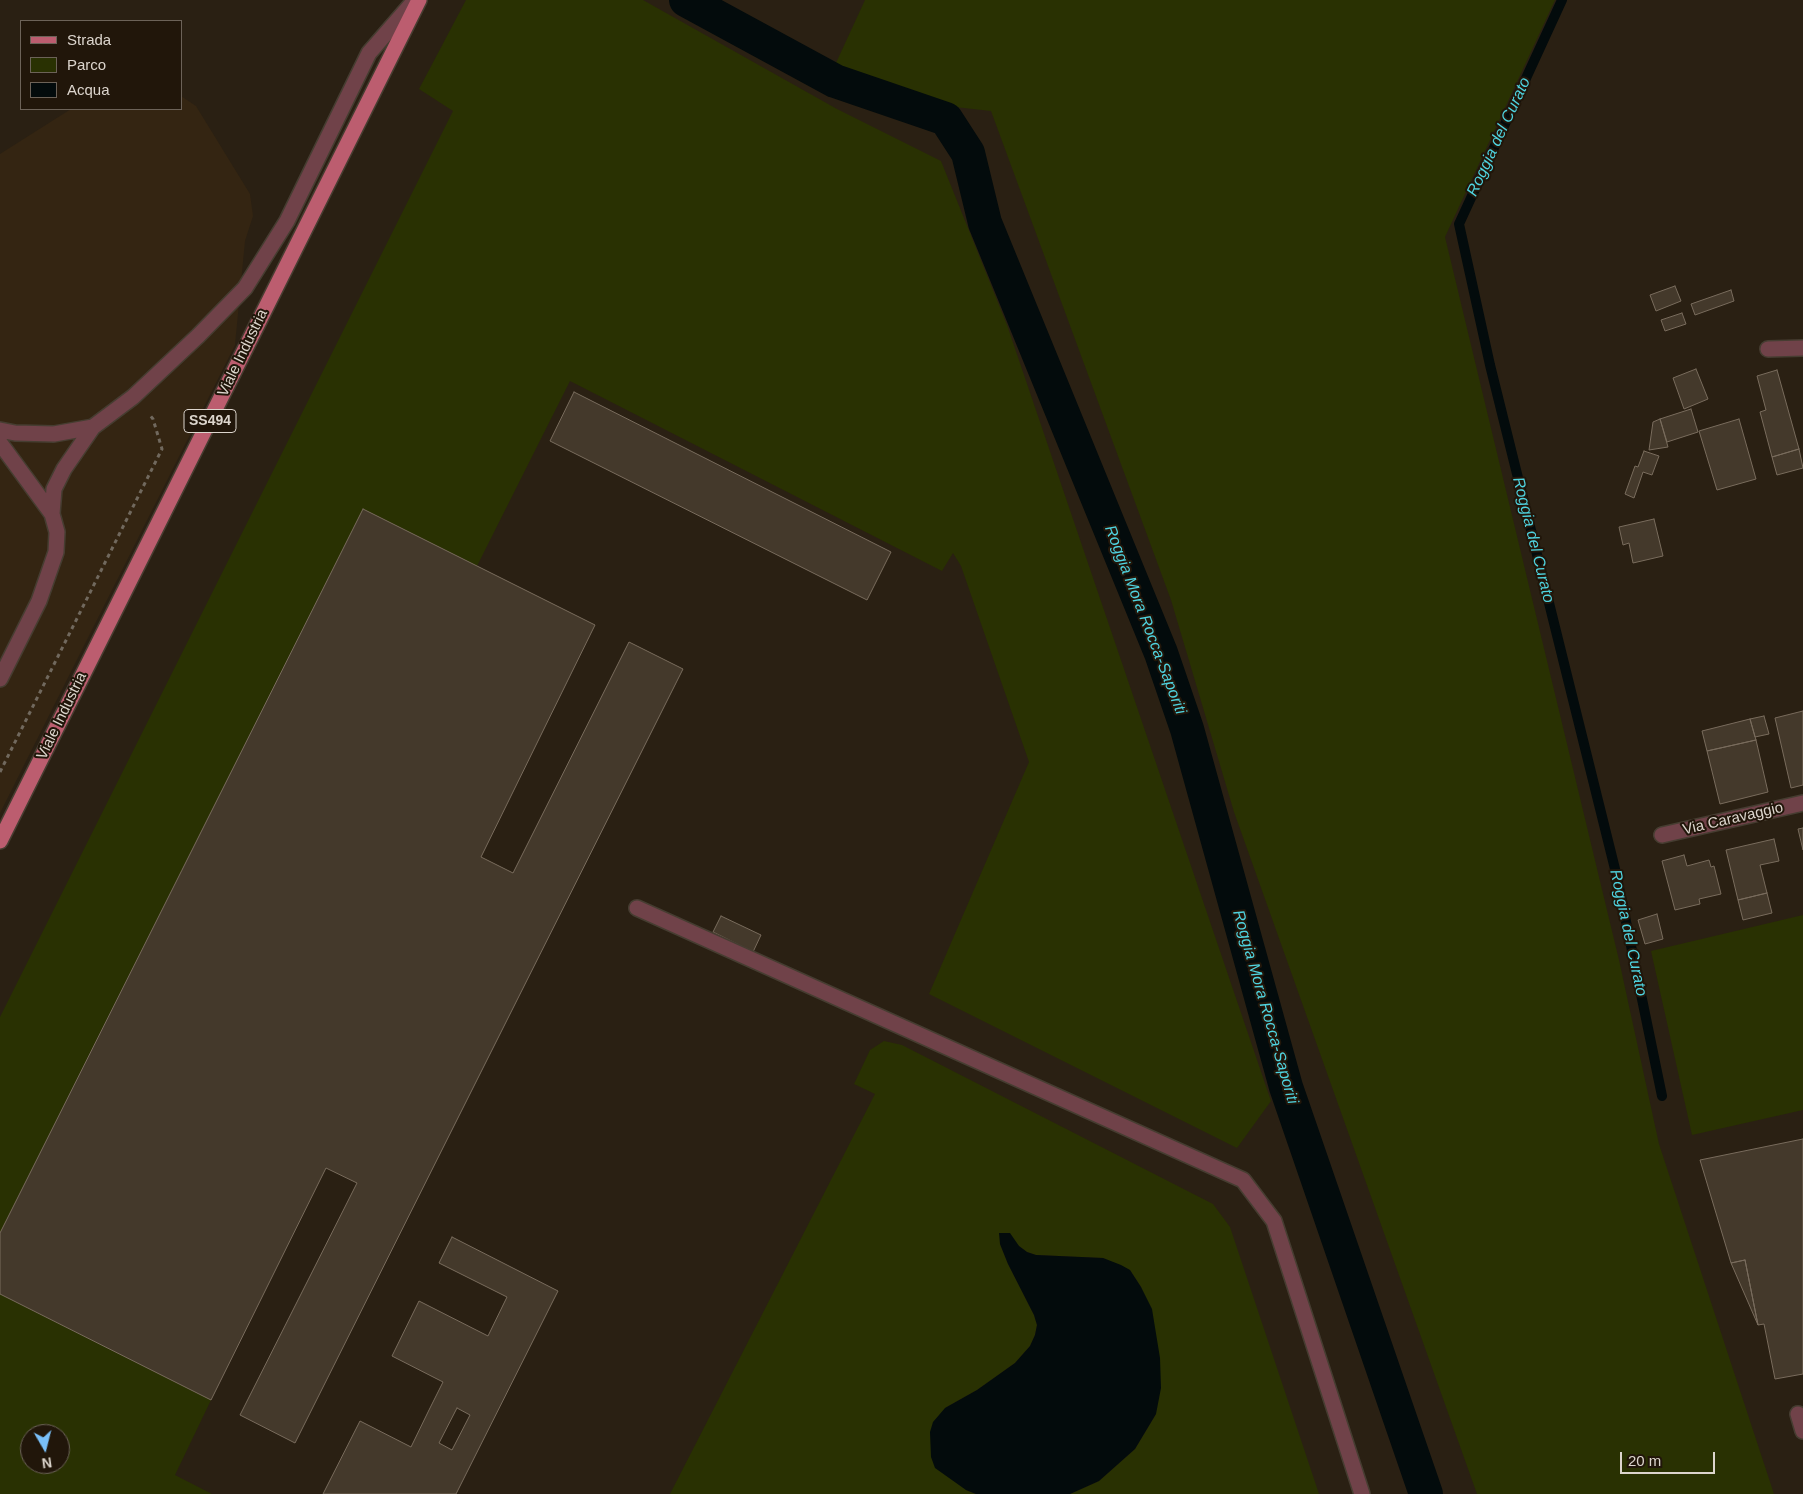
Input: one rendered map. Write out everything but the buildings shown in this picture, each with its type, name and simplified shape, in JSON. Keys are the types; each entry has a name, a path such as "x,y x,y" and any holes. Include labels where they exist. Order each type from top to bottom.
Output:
{"main road":[{"name":"Viale Industria","path":"0,841 419,0"}],"street":[{"path":"0,679 39,601 56,552 57,532 52,514 54,488 64,470 93,427 133,396 198,336 245,288 287,221 369,53 415,0"},
{"path":"1768,349 1803,348"},
{"path":"0,430 15,433 54,434 93,427"},
{"path":"0,442 52,514"},
{"name":"Via Caravaggio","path":"1662,835 1803,802"},
{"path":"637,908 1242,1180 1274,1221 1362,1494"},
{"path":"1798,1414 1803,1431"}],"shaded area":[{"path":"182,97 196,106 250,194 253,216 245,241 235,345 0,813 0,154 69,110 182,110"}],"green space":[{"path":"466,0 643,0 837,109 941,161 1007,325 1271,1101 1237,1148 929,994 1029,762 961,566 953,553 942,571 570,381 477,566 363,509 0,1233 0,1017 453,111 419,89"},
{"path":"865,0 1555,0 1445,237 1619,960 1659,1144 1774,1494 1477,1494 1234,812 1171,600 991,111 955,107 835,65"},
{"path":"1803,915 1803,1110 1692,1135 1651,951"},
{"path":"884,1041 902,1045 1213,1204 1230,1227 1319,1494 1070,1494 1099,1481 1135,1449 1156,1414 1141,1287 1130,1270 1103,1258 1036,1255 1027,1252 1019,1246 1000,1244 1037,1325 1030,1346 1015,1363 977,1390 945,1408 966,1490 976,1494 670,1494 875,1094 854,1084 870,1050"},
{"path":"0,1294 211,1400 175,1475 212,1494 0,1494"}],"water":[{"path":"999,1233 1010,1233 1019,1246 1027,1252 1036,1255 1103,1258 1121,1265 1130,1270 1152,1309 1160,1358 1161,1388 1156,1414 1135,1449 1099,1481 1070,1494 976,1494 966,1490 935,1468 931,1457 930,1432 933,1422 945,1408 977,1390 1015,1363 1030,1346 1035,1335 1037,1325 1034,1315 1008,1264 1000,1244"}],"waterway":[{"name":"Roggia Mora Rocca-Saporiti","path":"686,0 835,81 946,119 968,153 985,223 1161,653 1187,729 1286,1087 1426,1494"},
{"name":"Roggia del Curato","path":"1562,0 1459,224 1490,365 1616,873 1662,1096"}]}
